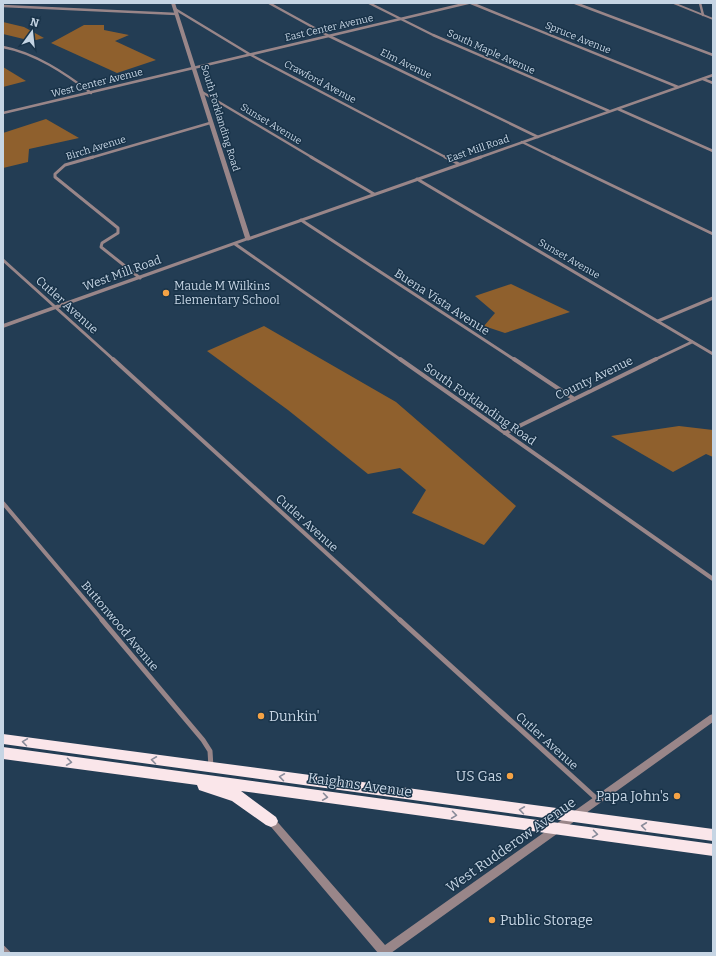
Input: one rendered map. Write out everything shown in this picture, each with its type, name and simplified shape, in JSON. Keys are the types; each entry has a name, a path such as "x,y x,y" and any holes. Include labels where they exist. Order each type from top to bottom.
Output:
{"highway":[{"name":"Kaighns Avenue","path":"3,740 713,835"},
{"name":"Kaighns Avenue","path":"3,753 713,850"},
{"path":"161,775 237,796 271,821"}],"street":[{"name":"South Forklanding Road","path":"173,3 248,239"},
{"name":"Elm Avenue","path":"269,3 329,36 538,137"},
{"name":"South Maple Avenue","path":"369,3 467,50 609,111"},
{"name":"East Center Avenue","path":"194,68 468,3"},
{"name":"Spruce Avenue","path":"471,3 678,87"},
{"path":"575,3 713,55"},
{"path":"673,3 713,19"},
{"path":"700,3 703,15"},
{"path":"3,6 176,12"},
{"name":"Crawford Avenue","path":"176,12 251,55 460,164"},
{"path":"3,47 15,49 68,75 91,93"},
{"name":"West Center Avenue","path":"3,113 194,68"},
{"name":"East Mill Road","path":"248,239 713,75"},
{"path":"702,79 713,83"},
{"name":"Sunset Avenue","path":"202,92 374,194"},
{"path":"617,109 713,151"},
{"name":"Birch Avenue","path":"140,278 101,248 102,243 118,233 118,228 60,183 55,178 55,174 65,165 210,123"},
{"path":"522,142 713,234"},
{"name":"Sunset Avenue","path":"417,179 713,354"},
{"name":"Buena Vista Avenue","path":"301,220 574,400"},
{"name":"West Mill Road","path":"3,326 248,239"},
{"name":"South Forklanding Road","path":"236,244 713,579"},
{"name":"Cutler Avenue","path":"3,260 598,800"},
{"path":"658,321 713,298"},
{"name":"County Avenue","path":"505,433 692,342"},
{"name":"Buttonwood Avenue","path":"3,503 203,740 210,750 211,768"},
{"name":"West Rudderow Avenue","path":"383,953 713,717"},
{"path":"271,821 383,953"},
{"path":"3,948 8,953"}],"shaded area":[{"path":"3,22 24,27 44,38 32,41 3,34"},
{"path":"84,25 104,25 104,30 129,35 115,41 156,60 117,73 51,43"},
{"path":"3,67 26,81 3,87"},
{"path":"46,119 79,138 29,149 28,162 3,168 3,133"},
{"path":"511,284 570,312 505,333 484,326 495,313 475,296"},
{"path":"264,326 396,402 516,506 484,545 412,513 426,490 400,468 368,474 288,410 207,351"},
{"path":"679,426 713,430 713,457 706,454 673,472 611,436"}],"place":[{"name":"Maude M Wilkins Elementary School","path":"166,293"},
{"name":"Dunkin'","path":"261,716"},
{"name":"US Gas","path":"510,776"},
{"name":"Papa John's","path":"677,796"},
{"name":"Public Storage","path":"492,920"}]}
